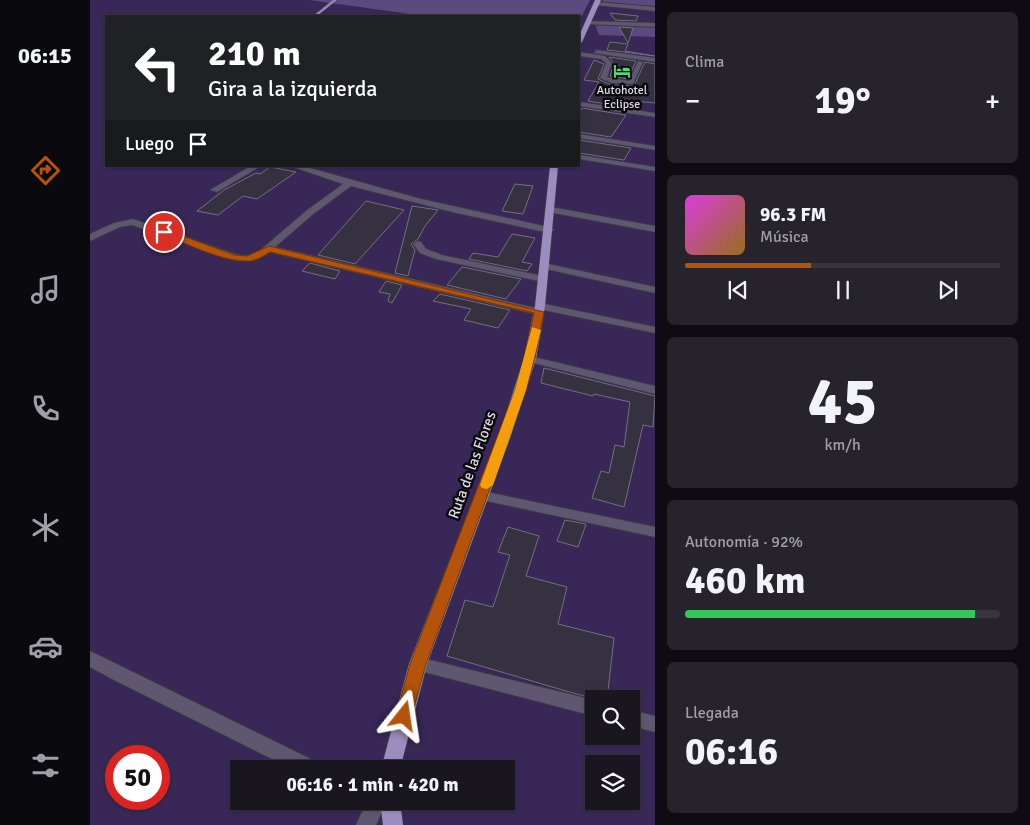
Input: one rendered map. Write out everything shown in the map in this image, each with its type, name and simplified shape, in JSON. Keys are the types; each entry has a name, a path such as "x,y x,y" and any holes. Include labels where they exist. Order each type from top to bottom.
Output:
{"main road":[{"path":"580,40 597,2"},
{"name":"Ruta de las Flores","path":"392,760 418,664 482,496 530,358 544,273 554,167"},
{"path":"391,810 393,825"}],"street":[{"path":"597,2 655,9"},
{"path":"591,16 655,18"},
{"path":"588,23 655,25"},
{"path":"580,50 655,60"},
{"path":"580,54 655,65"},
{"path":"603,57 609,63 603,78 618,82 634,81 640,62"},
{"path":"580,104 655,115"},
{"path":"580,136 655,148"},
{"path":"580,157 655,170"},
{"path":"214,190 255,167"},
{"path":"297,167 348,184 453,210 549,230"},
{"path":"90,238 117,225 133,222 233,257 247,259 260,255 269,249 309,212 348,184"},
{"path":"551,210 655,229"},
{"path":"418,244 423,251 439,257 655,290"},
{"path":"269,249 539,309 655,330"},
{"path":"530,358 655,390"},
{"path":"482,496 655,532"},
{"path":"90,658 118,674 294,760"},
{"path":"418,664 585,706"},
{"path":"640,720 655,724"},
{"path":"366,825 373,810"}],"shaded area":[{"path":"90,0 655,0 655,825 90,825"},
{"path":"309,0 590,0 580,19 580,15 418,15"},
{"path":"603,0 655,0 655,8 601,3"},
{"path":"595,25 655,26 655,37 599,35"}],"building":[{"path":"610,13 638,16 636,21 615,20"},
{"path":"619,27 633,28 628,43"},
{"path":"610,42 628,44 625,51 655,56 607,50"},
{"path":"609,57 636,61 628,79 610,76 614,64"},
{"path":"594,60 604,64 598,79 611,85 634,86 645,62 655,64 655,103 635,101 631,108 588,101 599,82 584,80"},
{"path":"582,108 626,115 611,137 580,132 580,111"},
{"path":"580,140 631,148 624,160 580,153"},
{"path":"270,167 296,172 257,199 243,196 218,215 197,211 224,190 256,173 260,174"},
{"path":"515,184 533,186 523,214 502,211"},
{"path":"366,201 404,210 355,264 318,255"},
{"path":"412,206 438,210 425,226 418,239 411,244 415,250 408,276 395,273"},
{"path":"512,234 535,238 522,262 532,264 527,271 469,259 473,253 498,257"},
{"path":"310,263 340,271 335,279 302,271"},
{"path":"462,267 521,279 506,299 447,285"},
{"path":"386,281 402,285 392,303 388,301 390,294 379,292"},
{"path":"440,294 510,310 498,328 464,320 471,309 433,301"},
{"path":"544,368 655,396 653,427 643,425 624,507 592,498 601,471 609,473 615,445 624,447 630,402 594,394 593,396 541,383"},
{"path":"565,520 586,524 578,547 557,541"},
{"path":"508,527 539,536 526,576 567,587 558,624 614,638 608,690 585,690 585,696 447,656 465,600 493,607 510,555 498,552"}],"waterway":[{"path":"316,15 335,0"}],"slow traffic":[{"path":"487,485 521,390 536,330"}],"place":[{"name":"Autohotel Eclipse","path":"622,71"}],"route":[{"path":"164,232 233,257 247,259 260,255 269,249 539,312 530,358 521,390 418,664 404,716"}]}
